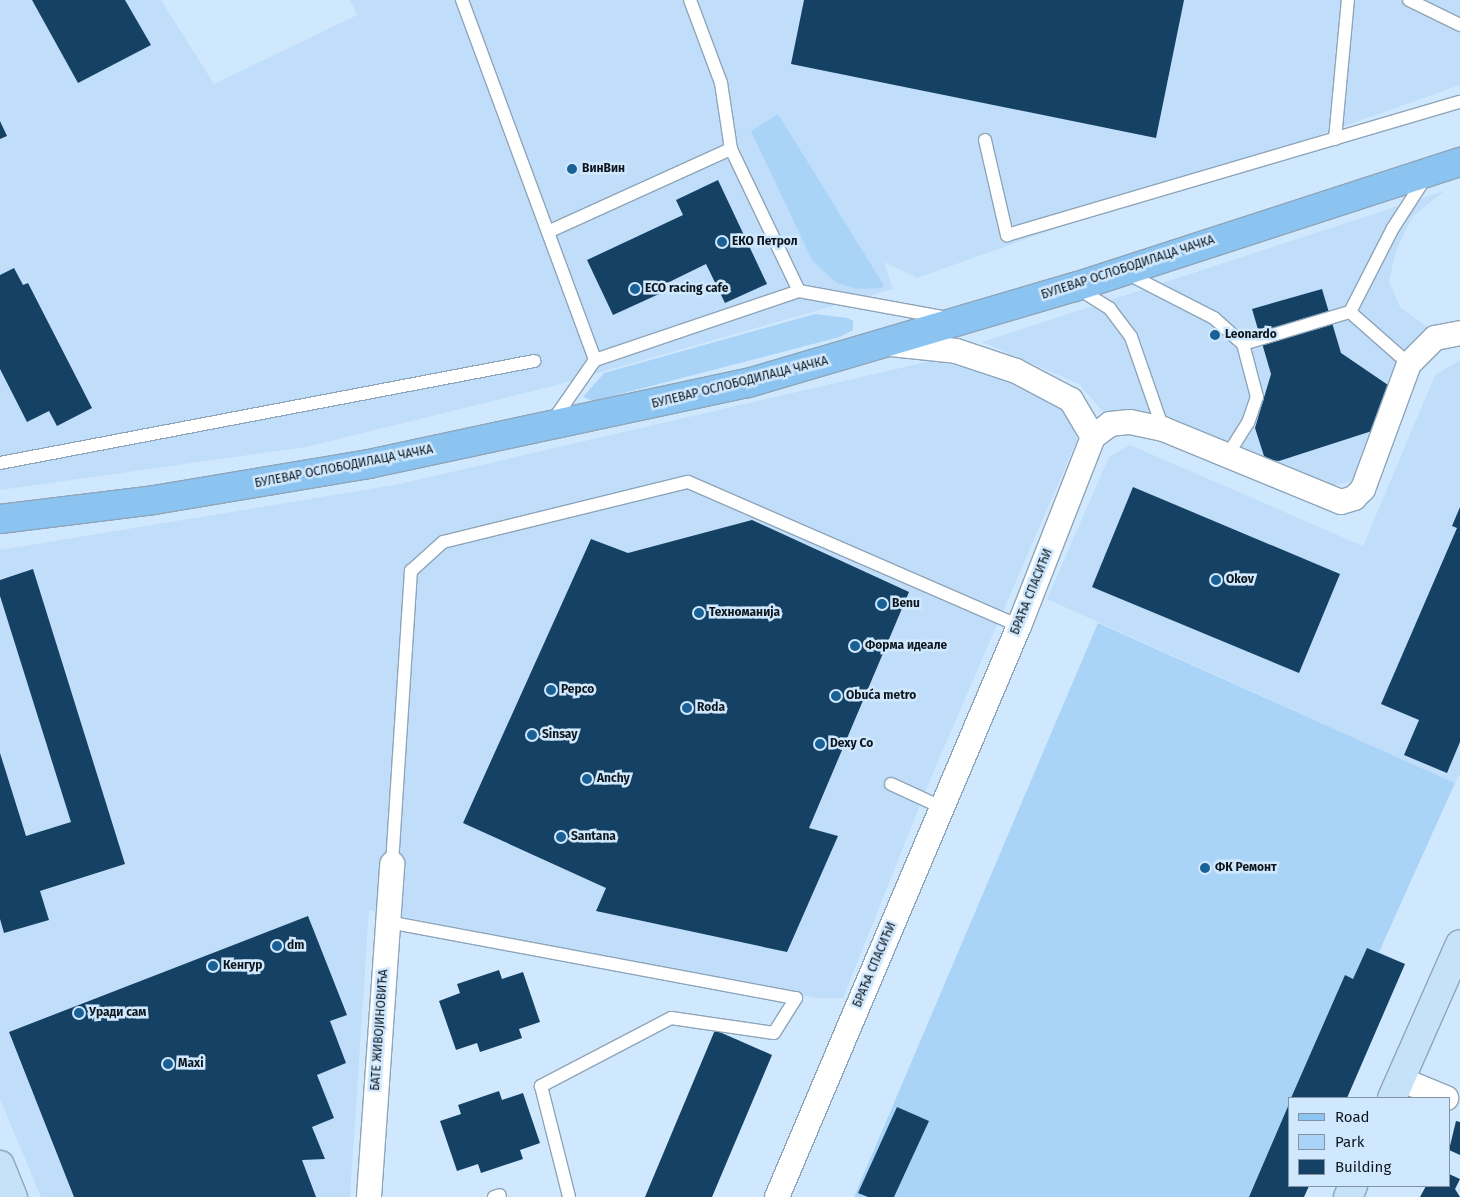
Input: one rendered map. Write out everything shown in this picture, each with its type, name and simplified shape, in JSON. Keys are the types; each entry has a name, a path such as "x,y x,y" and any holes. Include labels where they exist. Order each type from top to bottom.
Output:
{"main road":[{"name":"БУЛЕВАР ОСЛОБОДИЛАЦА ЧАЧКА","path":"0,520 154,500 369,464 748,383 887,344 1075,287 1460,162"},
{"path":"1396,1089 1460,944"},
{"path":"0,1165 13,1197"}],"street":[{"path":"887,344 956,351 1016,371 1071,400 1093,437 1110,424 1130,422 1163,429 1326,499 1341,502 1354,498 1362,489 1409,364 1436,338 1460,333"},
{"name":"БРАЋА СПАСИЋИ","path":"777,1197 1019,626 1093,437"},
{"name":"БАТЕ ЖИВОЈИНОВИЋА","path":"369,1197 392,864"},
{"path":"1396,1089 1437,1097"}],"lane":[{"path":"462,0 550,231 595,360"},
{"path":"690,0 721,83 731,148 799,291"},
{"path":"1335,139 1348,0"},
{"path":"1409,0 1460,25"},
{"path":"985,140 1007,235 1460,102"},
{"path":"550,231 731,148"},
{"path":"1243,344 1350,312 1393,228 1430,172"},
{"path":"1121,271 1214,318 1243,344 1257,397 1248,423 1227,456"},
{"path":"1075,287 1110,309 1131,337 1163,429"},
{"path":"549,426 595,360 799,291 964,321"},
{"path":"1350,312 1409,364"},
{"path":"0,463 534,361"},
{"path":"392,864 411,571 443,542 688,482 1019,626"},
{"path":"891,784 941,807"},
{"path":"388,922 796,998 774,1033 671,1018 541,1086 569,1197"}],"shaded area":[{"path":"0,0 161,0 214,84 357,15 350,0 1460,0 1460,85 917,278 884,262 893,289 549,387 306,447 0,490"},
{"name":"Leonardo","path":"1444,191 1412,217 1396,251 1389,281 1400,307 1429,328 1355,480 1329,487 1141,414 1104,413 1079,384 982,342"},
{"path":"935,360 990,375 1050,398 1070,416 1077,440 930,780 843,998 816,998 369,910 350,1197 41,1197 0,1099 0,550 395,485"},
{"path":"1460,360 1460,773 1455,783 1047,599 1109,457 1130,445 1363,546 1435,375"}],"green space":[{"path":"778,114 883,284 882,288 856,289 835,282 812,260 751,131"},
{"path":"815,314 848,318 853,321 853,330 840,337 593,401 583,397 604,373"},
{"name":"ФК Ремонт","path":"1098,623 1455,783 1379,952 1405,964 1341,1097 1288,1097 1288,1187 1300,1187 1295,1197 854,1197"}],"building":[{"path":"32,0 125,0 151,45 78,83"},
{"path":"804,0 1184,0 1156,138 791,64"},
{"path":"0,121 7,136 0,139"},
{"path":"718,180 767,284 725,303 706,264 657,288 659,294 613,315 587,260 683,215 676,200"},
{"path":"14,268 23,285 28,283 92,408 57,426 49,411 27,422 0,369 0,275"},
{"path":"1322,289 1341,353 1391,387 1375,430 1279,461 1270,460 1264,456 1255,428 1271,374 1252,309"},
{"name":"Okov","path":"1133,487 1340,574 1299,673 1092,587"},
{"path":"1460,507 1460,742 1447,773 1404,755 1419,720 1381,704 1457,528 1452,526"},
{"name":"Roda","path":"752,520 909,592 809,828 838,836 787,952 596,911 606,888 463,823 591,539 628,553"},
{"path":"33,569 125,864 40,891 49,920 4,933 0,919 0,753 26,836 71,822 0,596 0,580"},
{"path":"308,916 347,1015 330,1021 346,1063 317,1075 334,1118 312,1127 325,1159 302,1160 316,1197 74,1197 9,1032"},
{"path":"1367,948 1405,964 1347,1097 1291,1097 1345,975 1353,979"},
{"path":"499,970 502,979 523,972 540,1022 519,1029 522,1038 480,1052 477,1043 456,1050 439,1001 460,993 457,984"},
{"path":"715,1030 772,1055 712,1197 645,1197"},
{"path":"499,1091 502,1100 523,1093 540,1143 520,1150 523,1159 481,1173 478,1164 457,1171 440,1121 461,1114 458,1105"},
{"path":"1288,1106 1288,1187 1309,1187 1304,1197 1249,1197"},
{"path":"897,1107 929,1121 894,1197 868,1197 858,1193"},
{"path":"1456,1121 1460,1122 1460,1155 1450,1150"},
{"path":"1450,1174 1460,1179 1455,1189 1460,1197 1420,1197 1425,1187 1450,1187"}],"place":[{"name":"ВинВин","path":"572,169"},
{"name":"ЕКО Петрол","path":"722,242"},
{"name":"ECO racing cafe","path":"635,289"},
{"name":"Leonardo","path":"1215,335"},
{"name":"Okov","path":"1216,580"},
{"name":"Benu","path":"882,604"},
{"name":"Техноманија","path":"699,613"},
{"name":"Форма идеале","path":"855,646"},
{"name":"Pepco","path":"551,690"},
{"name":"Obuća metro","path":"836,696"},
{"name":"Roda","path":"687,708"},
{"name":"Sinsay","path":"532,735"},
{"name":"Dexy Co","path":"820,744"},
{"name":"Anchy","path":"587,779"},
{"name":"Santana","path":"561,837"},
{"name":"ФК Ремонт","path":"1205,868"},
{"name":"dm","path":"277,946"},
{"name":"Кенгур","path":"213,966"},
{"name":"Уради сам","path":"79,1013"},
{"name":"Maxi","path":"168,1064"}]}
